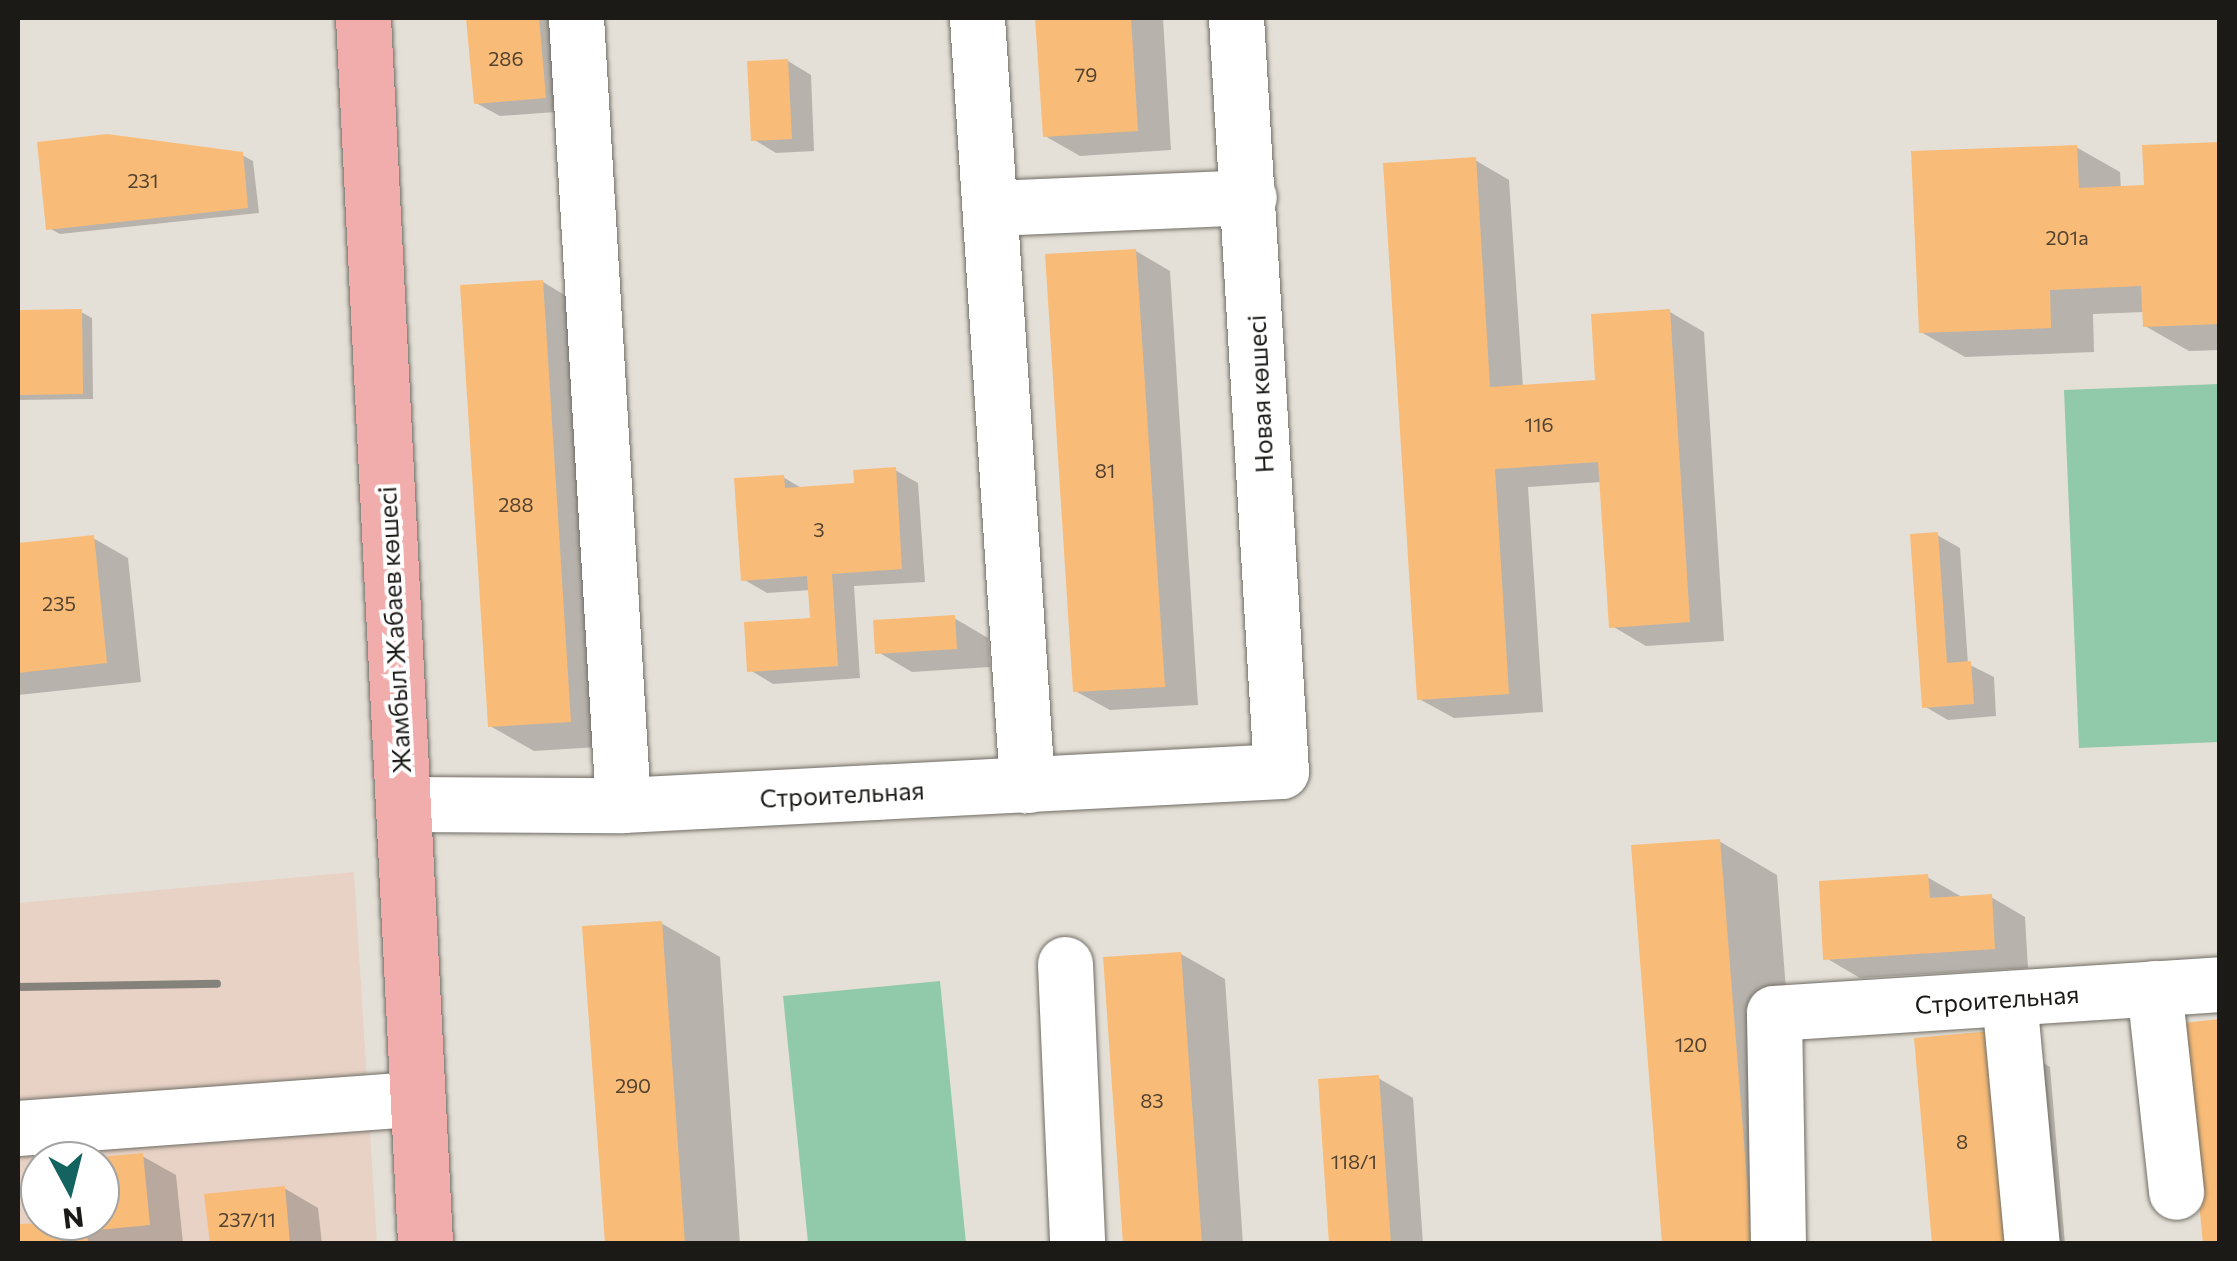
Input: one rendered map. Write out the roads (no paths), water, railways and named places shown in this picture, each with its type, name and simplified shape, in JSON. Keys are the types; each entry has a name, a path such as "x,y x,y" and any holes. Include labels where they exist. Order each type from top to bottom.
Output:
{"main road":[{"name":"Жамбыл Жабаев көшесі","path":"362,18 425,1244"}],"street":[{"path":"576,18 622,805"},
{"path":"977,18 1027,784"},
{"name":"Новая көшесі","path":"1236,18 1281,771"},
{"path":"991,208 1249,197"},
{"name":"Строительная","path":"403,804 622,805 1281,771"},
{"path":"1065,964 1077,1244"},
{"name":"Строительная","path":"1778,1244 1774,1013 2220,984"},
{"path":"2154,988 2176,1192"},
{"path":"2009,998 2032,1244"},
{"path":"18,1128 417,1099"}],"railway":[{"path":"18,987 217,984"}]}
